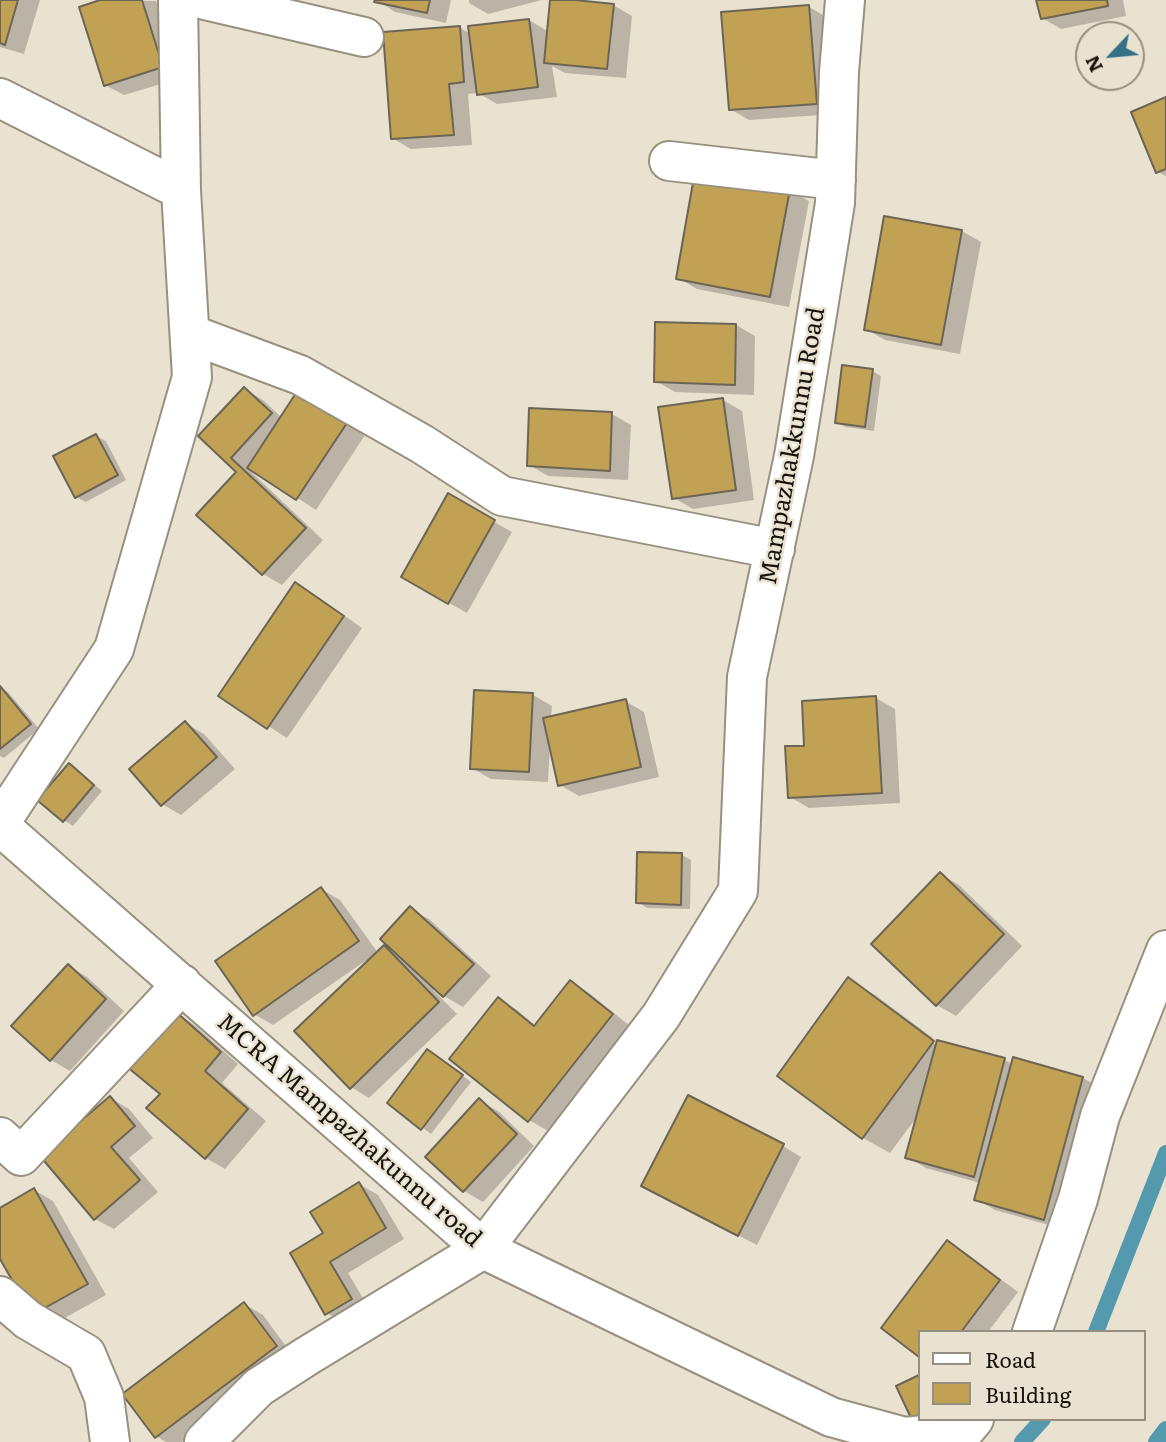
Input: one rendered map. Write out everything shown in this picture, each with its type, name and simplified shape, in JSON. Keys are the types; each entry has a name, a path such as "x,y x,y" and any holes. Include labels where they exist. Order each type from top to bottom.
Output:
{"street":[{"path":"0,824 114,649 192,377 181,190 178,0"},
{"path":"205,0 364,37"},
{"name":"Mampazhakkunnu Road","path":"483,1249 661,1016 738,891 747,677 799,429 835,203 839,72 845,0"},
{"path":"0,98 181,190"},
{"path":"669,161 836,180"},
{"path":"190,334 300,375 422,444 502,496 775,549"},
{"name":"MCRA Mampazhakunnu road","path":"0,824 483,1249 831,1417 905,1437 964,1431 972,1421"},
{"path":"1033,1330 1078,1199 1100,1116 1166,950"},
{"path":"0,1137 21,1156 182,984"},
{"path":"204,1442 259,1387 483,1249"},
{"path":"0,1296 28,1320 86,1354 104,1397 110,1442"}],"building":[{"path":"0,0 18,0 5,45 0,43"},
{"path":"100,0 142,0 163,67 104,86 79,7"},
{"path":"430,0 427,13 374,2"},
{"path":"550,0 614,4 607,69 544,63"},
{"path":"1036,0 1107,0 1108,6 1041,19"},
{"path":"809,5 817,104 729,110 721,12"},
{"path":"529,19 538,87 477,95 468,26"},
{"path":"460,26 464,82 449,84 454,135 391,139 383,32"},
{"path":"1166,97 1166,169 1156,173 1131,112"},
{"path":"695,171 790,189 770,297 676,279"},
{"path":"884,216 962,230 941,345 864,330"},
{"path":"655,322 736,324 735,385 654,382"},
{"path":"842,365 873,369 865,427 835,423"},
{"path":"244,387 272,413 231,458 306,528 262,575 196,515 236,472 198,436"},
{"path":"298,390 347,423 296,500 247,468"},
{"path":"723,398 736,490 672,499 658,407"},
{"path":"529,408 612,412 610,471 527,466"},
{"path":"96,434 118,475 75,498 53,456"},
{"path":"448,493 495,520 448,604 401,577"},
{"path":"295,582 344,616 267,729 218,696"},
{"path":"0,686 31,724 0,749"},
{"path":"474,690 533,693 529,772 470,769"},
{"path":"876,696 882,793 788,798 785,746 804,746 802,701"},
{"path":"626,699 641,767 558,786 543,718"},
{"path":"185,721 217,757 161,806 129,769"},
{"path":"69,763 94,785 63,822 37,800"},
{"path":"637,852 682,853 681,905 636,903"},
{"path":"940,872 1004,934 936,1006 871,944"},
{"path":"321,887 359,941 253,1016 215,961"},
{"path":"410,906 474,964 443,997 380,939"},
{"path":"384,945 439,1002 350,1089 294,1031"},
{"path":"68,964 106,999 50,1061 11,1026"},
{"path":"848,977 934,1041 862,1139 777,1076"},
{"path":"570,980 613,1014 528,1122 449,1059 498,997 534,1026"},
{"path":"174,1010 221,1052 205,1071 248,1109 205,1159 146,1108 160,1094 126,1066"},
{"path":"937,1040 1005,1058 974,1177 905,1158"},
{"path":"427,1049 463,1075 421,1130 387,1103"},
{"path":"1013,1057 1083,1077 1044,1220 974,1200"},
{"path":"688,1095 784,1144 738,1236 641,1186"},
{"path":"110,1096 135,1126 111,1147 140,1180 94,1220 40,1156"},
{"path":"479,1098 517,1134 463,1192 425,1157"},
{"path":"359,1182 386,1228 330,1262 352,1299 325,1315 290,1253 323,1233 310,1212"},
{"path":"34,1188 88,1284 32,1315 0,1259 0,1208"},
{"path":"947,1240 1000,1280 962,1330 918,1330 918,1356 881,1328"},
{"path":"244,1302 277,1346 155,1438 122,1394"},
{"path":"918,1375 918,1415 911,1418 896,1386"}],"waterway":[{"path":"1097,1330 1166,1153"},
{"path":"1022,1442 1041,1421"},
{"path":"1156,1442 1166,1429"}]}
